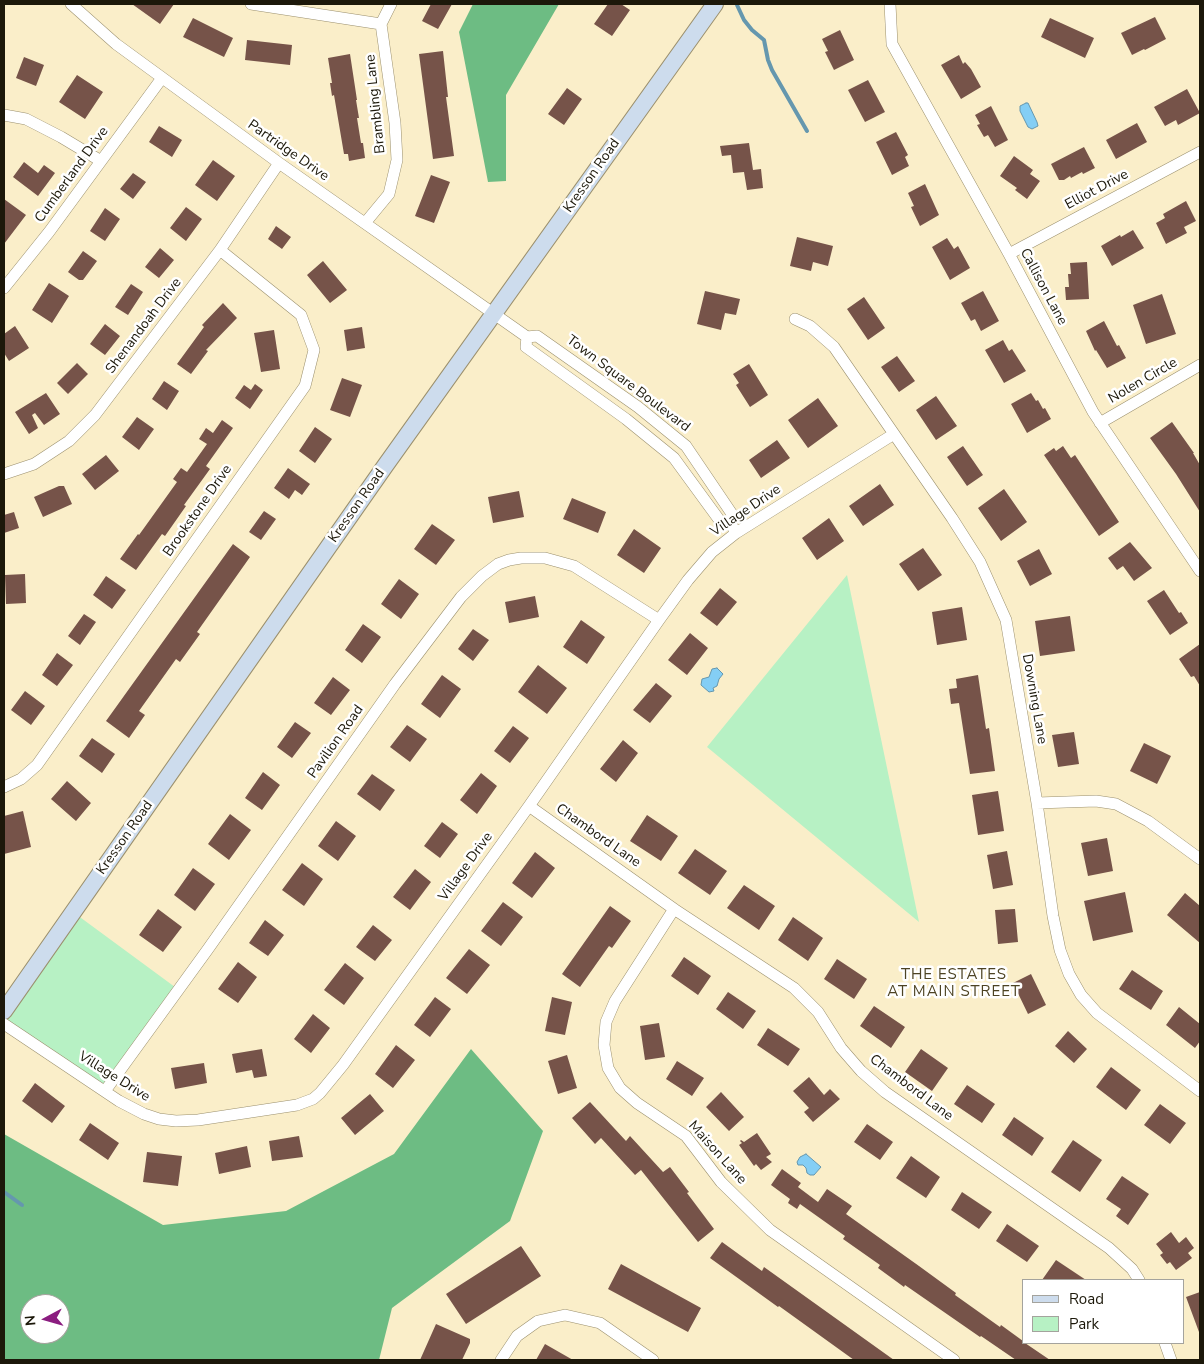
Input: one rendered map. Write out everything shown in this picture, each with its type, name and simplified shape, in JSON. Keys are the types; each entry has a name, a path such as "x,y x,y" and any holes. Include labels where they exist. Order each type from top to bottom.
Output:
{"main road":[{"name":"Kresson Road","path":"4,1011 379,474 715,4"}],"street":[{"name":"Partridge Drive","path":"71,4 116,44 279,164 494,314"},
{"path":"251,4 382,24 391,4"},
{"name":"Callison Lane","path":"890,4 892,44 1009,254 1093,412 1200,571"},
{"name":"Brambling Lane","path":"365,223 389,194 397,160 395,124 382,24"},
{"name":"Cumberland Drive","path":"4,288 49,232 162,78"},
{"path":"4,115 26,119 62,137 101,162"},
{"name":"Elliot Drive","path":"1009,254 1200,152"},
{"name":"Shenandoah Drive","path":"4,474 34,464 69,441 95,415 220,250 279,164"},
{"name":"Brookstone Drive","path":"4,787 21,779 37,765 304,386 314,350 302,315 220,250"},
{"name":"Town Square Boulevard","path":"494,314 526,337 537,336 638,407 686,446 732,514 730,522 736,533"},
{"name":"Downing Lane","path":"795,319 810,326 834,347 952,518 980,562 1006,620 1037,804 1053,916 1060,950 1069,974 1081,995 1097,1013 1200,1091"},
{"name":"Town Square Boulevard","path":"526,337 526,347 626,419 674,458 720,521 730,522"},
{"name":"Nolen Circle","path":"1100,423 1200,366"},
{"name":"Village Drive","path":"4,1024 119,1101 144,1114 160,1119 176,1121 198,1120 297,1105 312,1099 320,1093 343,1066 659,620 688,580 712,552 736,533 894,434"},
{"name":"Pavilion Road","path":"105,1091 395,684 461,597 482,576 498,564 509,560 545,558 574,566 659,620"},
{"path":"1037,804 1096,801 1116,804 1148,821 1200,858"},
{"name":"Chambord Lane","path":"529,806 674,909 794,988 818,1012 841,1048 860,1071 886,1092 1109,1248 1132,1269 1138,1279"},
{"name":"Maison Lane","path":"674,909 615,1001 606,1022 604,1045 608,1068 620,1088 637,1103 686,1136 721,1182 770,1230 954,1360"},
{"path":"501,1360 517,1336 538,1321 565,1316 600,1323 653,1360"},
{"path":"1165,1344 1172,1360"}],"green space":[{"path":"473,4 559,4 506,95 506,181 488,182 459,32"},
{"path":"847,575 919,922 707,747"},
{"path":"73,912 179,990 105,1091 4,1025 4,1011"},
{"path":"471,1049 543,1131 510,1221 392,1308 379,1360 4,1360 4,1134 163,1225 286,1211 394,1154"}],"water":[{"path":"1028,103 1038,126 1032,129 1028,127 1020,111 1020,106"},
{"path":"717,668 723,674 717,686 713,688 714,691 709,692 701,685 702,679 709,677 712,669"},
{"path":"806,1154 821,1167 814,1175 807,1173 803,1165 798,1165 797,1162 800,1157"}],"building":[{"path":"132,4 174,4 160,24"},
{"path":"431,4 452,4 438,29 422,21"},
{"path":"608,4 621,4 630,10 612,36 594,24"},
{"path":"1155,17 1166,39 1132,55 1121,33"},
{"path":"193,18 233,38 224,57 183,37"},
{"path":"1050,18 1094,38 1085,58 1041,37"},
{"path":"840,30 854,60 834,70 825,52 828,51 822,39"},
{"path":"247,40 292,45 290,65 245,60"},
{"path":"443,51 448,97 446,97 454,156 433,159 419,54"},
{"path":"350,54 359,118 357,118 365,158 349,161 348,154 344,154 334,95 332,96 328,58"},
{"path":"959,55 963,64 965,62 971,69 981,87 961,99 941,65"},
{"path":"24,57 44,65 36,86 16,78"},
{"path":"77,75 103,92 85,119 59,102"},
{"path":"868,80 885,112 865,122 848,90"},
{"path":"567,88 582,99 564,125 548,114"},
{"path":"1187,89 1200,113 1178,125 1176,120 1165,126 1154,107"},
{"path":"991,106 1008,140 995,147 988,135 984,137 977,125 980,124 975,115"},
{"path":"1137,123 1147,142 1116,159 1106,140"},
{"path":"159,126 182,140 172,157 149,142"},
{"path":"896,132 908,155 905,157 909,166 892,175 876,142"},
{"path":"749,143 753,170 761,169 763,188 747,190 744,172 733,173 731,155 722,156 720,146"},
{"path":"1084,147 1095,168 1071,178 1070,176 1064,180 1059,180 1051,164"},
{"path":"1014,156 1033,170 1030,174 1040,181 1027,199 1015,190 1017,188 1000,176"},
{"path":"213,160 235,176 217,201 195,185"},
{"path":"24,162 38,173 44,165 55,173 38,196 13,177"},
{"path":"133,173 146,182 133,199 120,189"},
{"path":"431,175 450,182 434,223 415,216"},
{"path":"925,184 939,215 920,226 911,207 914,206 908,193"},
{"path":"4,199 26,215 4,244"},
{"path":"1186,201 1196,221 1184,227 1187,233 1166,244 1156,223 1165,218 1163,214"},
{"path":"186,207 202,219 186,241 170,228"},
{"path":"105,208 120,219 105,241 90,231"},
{"path":"276,226 291,237 282,249 268,239"},
{"path":"1133,230 1144,248 1112,266 1101,246"},
{"path":"797,237 833,246 828,266 813,262 811,271 790,266"},
{"path":"947,238 954,249 958,246 970,268 950,280 932,247"},
{"path":"160,248 174,260 159,278 145,267"},
{"path":"83,251 97,261 83,280 79,280 68,272"},
{"path":"323,261 347,290 330,303 307,275"},
{"path":"1087,262 1089,299 1066,300 1065,287 1069,287 1068,274 1071,274 1070,263"},
{"path":"49,283 69,296 52,323 32,310"},
{"path":"131,284 143,292 128,315 115,307"},
{"path":"705,291 740,299 736,315 725,313 721,330 697,324"},
{"path":"983,291 999,321 981,331 975,319 971,321 961,303"},
{"path":"1162,294 1176,334 1146,344 1133,305"},
{"path":"864,297 885,328 868,340 847,309"},
{"path":"223,303 237,318 206,350 208,351 191,374 177,364 204,327 202,325"},
{"path":"1104,321 1117,346 1119,345 1126,358 1107,368 1095,351 1086,331"},
{"path":"105,324 120,336 105,355 90,344"},
{"path":"15,326 29,348 9,361 4,353 4,334"},
{"path":"362,327 365,348 347,351 344,330"},
{"path":"274,330 280,369 261,372 254,333"},
{"path":"1003,340 1009,351 1012,349 1026,371 1004,383 985,350"},
{"path":"897,356 915,381 899,392 881,367"},
{"path":"77,363 88,374 68,394 57,383"},
{"path":"749,364 768,395 750,407 736,385 739,383 733,374"},
{"path":"342,378 362,385 350,417 330,410"},
{"path":"164,381 179,391 167,410 152,399"},
{"path":"255,384 263,390 250,409 235,398 244,385 251,390"},
{"path":"46,393 60,414 44,425 35,413 32,415 38,428 29,434 15,412"},
{"path":"1031,393 1043,409 1045,408 1051,419 1027,433 1011,404"},
{"path":"936,396 957,426 936,440 916,410"},
{"path":"818,398 838,426 808,448 788,420"},
{"path":"137,417 154,429 139,450 122,437"},
{"path":"222,420 233,428 206,466 210,469 184,505 186,506 165,536 162,534 136,570 120,559 177,482 173,479 181,468 187,472 207,444 199,439 206,428 213,433"},
{"path":"1172,422 1194,453 1200,465 1200,512 1150,438"},
{"path":"315,427 332,439 315,463 299,451"},
{"path":"777,440 790,458 761,478 749,460"},
{"path":"963,446 983,475 967,486 947,457"},
{"path":"1063,446 1071,458 1075,455 1119,522 1099,536 1044,455 1054,448 1056,451"},
{"path":"106,455 119,471 95,490 82,474"},
{"path":"288,468 310,484 302,495 295,490 289,499 274,488"},
{"path":"880,484 894,505 863,526 849,506"},
{"path":"59,486 64,486 72,504 43,517 34,497"},
{"path":"1004,489 1027,522 1001,541 978,508"},
{"path":"519,491 524,517 493,523 488,497"},
{"path":"572,498 606,512 598,533 563,519"},
{"path":"264,511 276,519 261,540 249,532"},
{"path":"14,512 19,528 4,533 4,515"},
{"path":"829,518 844,541 817,560 802,538"},
{"path":"432,524 455,540 436,565 414,549"},
{"path":"634,529 661,548 644,573 617,555"},
{"path":"1130,542 1152,568 1134,581 1123,566 1117,570 1108,558"},
{"path":"233,544 250,557 197,632 200,634 180,662 176,659 139,711 145,715 129,738 106,721"},
{"path":"923,548 942,575 918,591 899,564"},
{"path":"1039,549 1052,574 1030,586 1017,561"},
{"path":"25,574 26,603 6,604 5,575"},
{"path":"106,576 126,590 112,609 93,595"},
{"path":"399,579 419,594 401,619 381,604"},
{"path":"720,588 737,602 717,626 700,613"},
{"path":"1164,590 1188,623 1170,635 1147,601"},
{"path":"535,596 539,617 509,623 505,602"},
{"path":"962,607 967,640 937,645 932,612"},
{"path":"84,614 96,622 80,645 68,636"},
{"path":"1070,616 1075,651 1040,656 1035,621"},
{"path":"581,620 605,637 587,664 563,647"},
{"path":"363,624 381,637 362,663 345,650"},
{"path":"473,629 489,640 473,661 458,649"},
{"path":"690,633 708,648 687,675 668,660"},
{"path":"1200,644 1200,686 1194,676 1191,677 1179,659"},
{"path":"57,653 73,665 57,686 42,675"},
{"path":"538,665 567,688 547,714 518,692"},
{"path":"442,675 461,689 440,718 421,704"},
{"path":"978,675 986,729 989,728 995,771 970,774 959,703 951,704 949,689 957,688 956,679"},
{"path":"333,677 350,690 331,715 314,703"},
{"path":"656,683 672,696 650,723 633,710"},
{"path":"25,691 45,706 31,725 11,710"},
{"path":"295,722 311,733 292,758 277,747"},
{"path":"407,725 427,739 410,762 390,747"},
{"path":"513,726 529,738 510,763 494,751"},
{"path":"1074,732 1079,764 1058,767 1052,735"},
{"path":"92,738 115,754 102,773 79,756"},
{"path":"623,740 638,753 616,782 600,769"},
{"path":"1144,743 1171,756 1157,784 1130,771"},
{"path":"263,772 280,785 262,810 245,798"},
{"path":"481,773 497,786 477,814 460,800"},
{"path":"372,774 395,790 380,811 357,794"},
{"path":"67,781 91,803 76,821 51,799"},
{"path":"998,791 1004,831 978,835 972,795"},
{"path":"23,811 31,847 4,854 4,816"},
{"path":"230,814 251,830 229,860 208,844"},
{"path":"647,815 678,836 661,861 630,841"},
{"path":"336,821 356,836 338,861 318,846"},
{"path":"442,822 458,834 440,858 424,846"},
{"path":"1107,838 1113,871 1088,876 1081,843"},
{"path":"695,849 727,871 710,895 678,873"},
{"path":"1007,851 1013,885 993,889 987,855"},
{"path":"535,852 555,868 532,898 512,883"},
{"path":"302,863 323,879 304,906 282,890"},
{"path":"193,868 215,884 195,911 174,895"},
{"path":"415,869 431,882 410,910 393,897"},
{"path":"744,885 775,906 759,930 727,908"},
{"path":"1125,892 1133,932 1093,941 1084,901"},
{"path":"1185,893 1200,906 1200,943 1167,915"},
{"path":"503,902 523,917 501,946 481,931"},
{"path":"610,906 631,921 612,948 609,946 580,987 562,974"},
{"path":"158,909 182,927 163,952 139,935"},
{"path":"1015,909 1018,942 998,944 995,910"},
{"path":"793,917 823,938 808,961 778,940"},
{"path":"265,920 284,935 268,956 249,943"},
{"path":"373,925 392,940 375,961 356,947"},
{"path":"469,949 490,965 467,994 446,978"},
{"path":"684,957 711,976 698,995 671,976"},
{"path":"837,959 867,979 854,999 824,979"},
{"path":"238,962 257,977 238,1003 218,989"},
{"path":"345,963 364,978 344,1005 324,990"},
{"path":"1132,970 1163,991 1151,1010 1119,989"},
{"path":"1031,974 1046,1005 1028,1014 1013,983"},
{"path":"728,992 756,1011 743,1029 716,1009"},
{"path":"435,997 451,1009 430,1037 414,1025"},
{"path":"552,997 572,1002 565,1035 545,1031"},
{"path":"874,1006 905,1027 891,1048 860,1026"},
{"path":"1179,1007 1200,1024 1200,1041 1195,1048 1166,1025"},
{"path":"313,1014 330,1028 311,1053 294,1039"},
{"path":"659,1023 665,1057 645,1060 640,1026"},
{"path":"768,1028 800,1049 788,1066 757,1045"},
{"path":"1068,1031 1087,1049 1074,1063 1055,1046"},
{"path":"396,1045 415,1060 393,1088 375,1074"},
{"path":"262,1049 267,1076 254,1078 252,1070 236,1073 232,1054"},
{"path":"921,1049 948,1068 932,1091 905,1072"},
{"path":"567,1055 577,1088 558,1094 548,1061"},
{"path":"677,1061 704,1078 692,1096 666,1079"},
{"path":"204,1063 207,1083 175,1089 171,1068"},
{"path":"1111,1067 1141,1090 1126,1110 1096,1087"},
{"path":"809,1077 824,1095 830,1089 840,1099 813,1122 804,1112 809,1108 793,1091"},
{"path":"35,1083 65,1106 52,1123 22,1101"},
{"path":"967,1085 995,1104 982,1123 954,1104"},
{"path":"721,1092 744,1117 729,1131 706,1107"},
{"path":"370,1094 384,1111 355,1135 341,1118"},
{"path":"590,1102 626,1141 630,1136 663,1172 670,1167 714,1229 698,1242 641,1170 635,1175 601,1138 595,1144 572,1118"},
{"path":"1160,1104 1186,1123 1170,1144 1144,1125"},
{"path":"1014,1117 1044,1138 1032,1156 1002,1135"},
{"path":"90,1123 119,1143 108,1160 79,1140"},
{"path":"867,1124 893,1142 880,1160 854,1142"},
{"path":"757,1133 771,1154 766,1157 772,1162 761,1170 756,1164 754,1166 739,1145 742,1143 741,1140 744,1142"},
{"path":"299,1136 303,1157 272,1161 269,1141"},
{"path":"1073,1140 1102,1160 1080,1192 1051,1172"},
{"path":"247,1146 251,1167 219,1174 215,1153"},
{"path":"147,1152 182,1156 178,1186 143,1182"},
{"path":"911,1156 940,1177 926,1198 896,1178"},
{"path":"782,1169 801,1183 798,1187 818,1202 827,1189 852,1206 846,1214 956,1293 955,1295 1022,1340 1022,1344 1026,1344 1050,1360 1016,1360 905,1285 904,1287 878,1268 880,1265 843,1239 845,1236 800,1204 797,1209 788,1203 790,1199 771,1185"},
{"path":"1122,1176 1149,1194 1128,1225 1116,1216 1121,1209 1106,1199"},
{"path":"962,1192 992,1212 979,1229 951,1210"},
{"path":"1007,1224 1039,1246 1027,1262 996,1241"},
{"path":"1171,1232 1179,1243 1186,1237 1194,1248 1188,1253 1192,1258 1176,1270 1170,1262 1167,1264 1160,1255 1163,1253 1156,1244"},
{"path":"722,1242 762,1271 764,1267 894,1360 854,1360 710,1258"},
{"path":"521,1246 541,1276 466,1324 446,1294"},
{"path":"1056,1260 1084,1279 1043,1279"},
{"path":"621,1264 701,1308 688,1332 608,1289"},
{"path":"1200,1292 1200,1331 1199,1332 1186,1297"},
{"path":"436,1324 470,1339 462,1360 420,1360"},
{"path":"545,1344 573,1360 536,1360"}],"waterway":[{"path":"737,5 744,20 764,40 772,70 807,131"},
{"path":"4,1192 22,1205"}],"district":[{"name":"THE ESTATES AT MAIN STREET","path":"954,984"}]}
